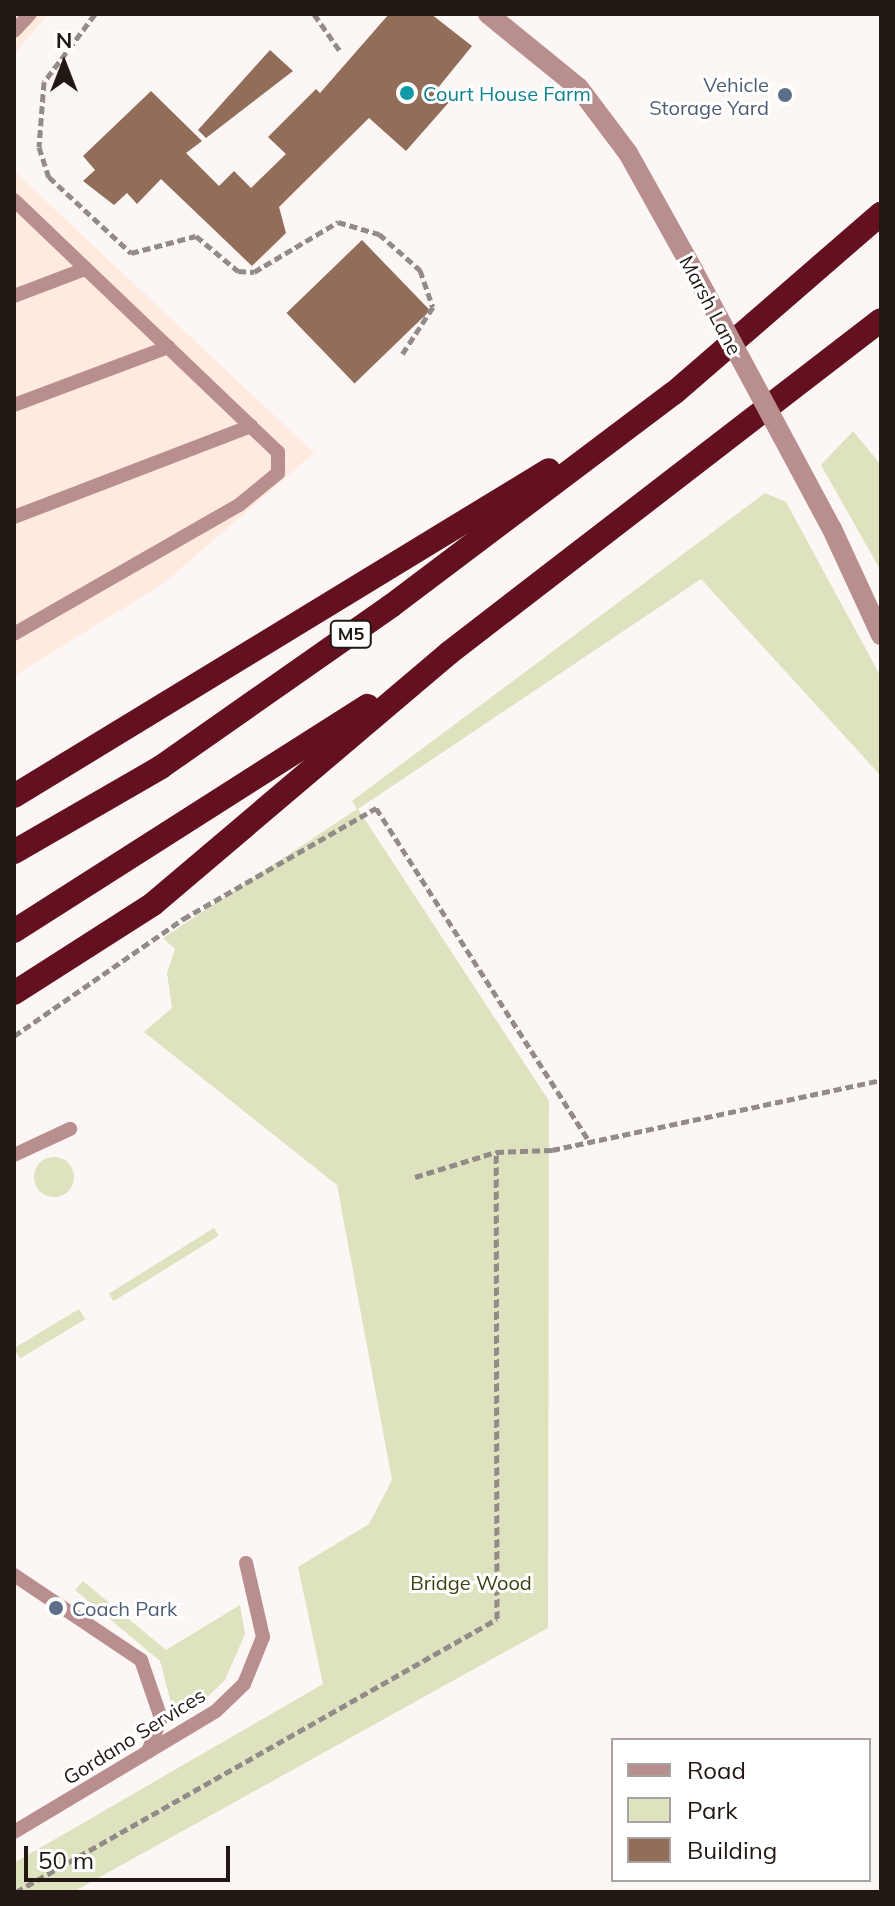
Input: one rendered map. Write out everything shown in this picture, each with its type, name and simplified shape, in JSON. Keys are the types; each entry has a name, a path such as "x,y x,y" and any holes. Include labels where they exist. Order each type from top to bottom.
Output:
{"highway":[{"name":"M5","path":"14,852 161,767 674,393 881,214"},
{"path":"14,993 153,904 449,653 881,320"},
{"name":"M5","path":"14,796 674,393"},
{"path":"14,931 449,653"}],"street":[{"name":"Marsh Lane","path":"488,14 579,88 628,153 832,529 881,635"}],"lane":[{"path":"14,31 30,14"},
{"path":"14,200 278,452 278,473 239,505 14,634"},
{"path":"14,296 85,269"},
{"path":"14,405 168,347"},
{"path":"14,517 251,426"},
{"path":"14,1155 70,1129"},
{"name":"Gordano Services","path":"14,1832 216,1711 244,1684 263,1637 246,1563"},
{"path":"14,1575 141,1660 161,1718 148,1752"}],"path":[{"path":"95,14 44,82 39,147 49,177 131,253 196,236 238,271 254,272 338,222 379,234 420,270 433,307 401,356"},
{"path":"314,14 340,51"},
{"path":"14,1036 183,919 376,808 590,1142"},
{"path":"415,1177 496,1152 590,1142 881,1080"},
{"path":"16,1892 497,1619 496,1152"}],"shaded area":[{"path":"14,14 49,14 14,54"},
{"path":"14,171 314,453 164,583 14,676"}],"green space":[{"path":"853,431 881,465 881,571 821,465"},
{"name":"Bridge Wood","path":"765,493 786,502 881,677 881,776 701,579 358,809 549,1101 548,1628 73,1892 14,1892 14,1863 323,1684 298,1567 369,1524 392,1480 337,1185 144,1032 172,1008 167,973 175,949 163,938 357,809 352,801"},
{"path":"54,1157 68,1163 74,1177 68,1191 54,1197 40,1191 34,1177 40,1163"},
{"path":"214,1228 219,1236 114,1301 109,1294"},
{"path":"79,1309 85,1319 20,1358 14,1348"},
{"path":"83,1581 166,1650 240,1605 245,1634 225,1680 193,1711 174,1714 160,1661 75,1590"}],"building":[{"path":"389,14 431,14 472,46 437,89 450,101 406,151 369,118 279,207 286,233 252,266 161,179 137,204 127,193 114,205 83,181 95,170 83,156 151,91 202,141 186,153 219,186 234,171 251,188 286,154 268,137 316,89 320,93"},
{"path":"270,50 293,71 206,138 198,130"},
{"path":"362,240 430,310 355,383 286,313"}],"place":[{"name":"Court House Farm","path":"407,93"},
{"name":"Vehicle Storage Yard","path":"785,95"},
{"name":"Coach Park","path":"56,1608"}]}
